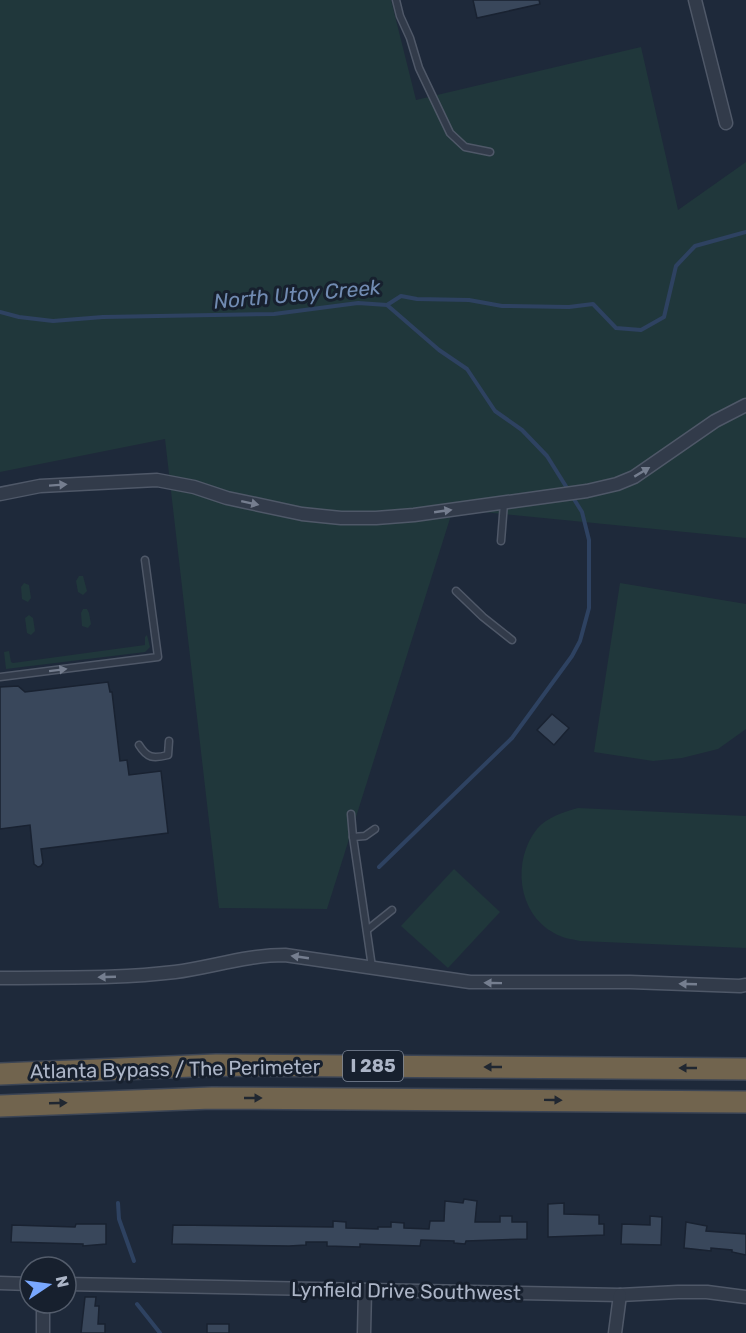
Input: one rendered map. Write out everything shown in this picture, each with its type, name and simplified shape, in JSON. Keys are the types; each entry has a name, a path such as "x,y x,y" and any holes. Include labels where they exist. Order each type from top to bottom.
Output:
{"highway":[{"name":"Atlanta Bypass / The Perimeter","path":"0,1074 216,1065 746,1069"},
{"name":"Atlanta Bypass / The Perimeter","path":"0,1106 212,1098 746,1102"}],"street":[{"path":"695,0 726,123"},
{"path":"0,494 40,486 157,480 302,514 364,518 414,515 561,495 617,484 634,477 715,421 746,405"},
{"path":"0,978 143,975 205,967 261,955 285,954 470,982 630,981 746,985"},
{"path":"0,1283 18,1284"},
{"name":"Lynfield Drive Southwest","path":"78,1284 620,1295 707,1292 746,1298"},
{"path":"364,1333 365,1290"},
{"path":"615,1333 620,1295"},
{"path":"43,1315 43,1333"}],"lane":[{"path":"396,0 418,68 450,133 465,147 490,152"},
{"path":"501,541 504,502"},
{"path":"145,560 160,667"},
{"path":"456,591 512,640"},
{"path":"0,677 158,657"},
{"path":"139,745 146,755 156,758 168,755 170,741"},
{"path":"351,814 372,967"},
{"path":"354,837 365,836 375,830"},
{"path":"367,930 392,910"}],"green space":[{"path":"0,0 391,0 416,100 641,47 678,210 746,162 746,538 453,509 327,909 219,908 165,439 0,472"},
{"path":"79,576 83,576 87,591 83,595 78,592 76,581"},
{"path":"24,583 29,585 31,598 28,602 22,599 21,587"},
{"path":"620,583 746,604 746,729 718,749 682,758 653,761 594,752"},
{"path":"83,609 87,609 89,613 91,624 88,628 82,626"},
{"path":"29,615 33,618 35,631 31,635 27,633 25,618"},
{"path":"147,635 150,647 145,652 6,669 4,652 9,651 13,663 145,645"},
{"path":"578,808 746,816 746,948 580,941 560,936 542,924 532,913 522,885 524,856 529,842 541,825 556,816"},
{"path":"454,869 500,912 448,968 401,926"}],"building":[{"path":"473,0 539,0 540,4 477,18"},
{"path":"108,682 110,692 112,692 120,761 127,760 129,775 161,771 168,833 41,849 43,863 38,867 34,864 30,825 0,829 0,687 18,686 25,692"},
{"path":"552,714 569,728 554,745 537,730"},
{"path":"464,1199 477,1201 475,1222 500,1222 500,1216 512,1216 512,1222 527,1222 527,1239 466,1241 465,1244 454,1243 454,1241 421,1240 420,1246 360,1244 360,1247 327,1246 327,1242 306,1242 306,1245 289,1246 172,1244 173,1225 333,1227 333,1221 346,1222 346,1228 378,1229 378,1227 391,1227 391,1222 404,1223 404,1228 429,1229 430,1221 444,1221 445,1201 463,1203"},
{"path":"564,1203 564,1214 599,1215 599,1224 604,1224 604,1235 548,1237 548,1204"},
{"path":"650,1216 662,1217 661,1245 621,1244 622,1224 650,1225"},
{"path":"686,1222 707,1226 706,1231 746,1234 746,1255 732,1252 732,1250 711,1248 711,1251 684,1248"},
{"path":"76,1224 106,1224 106,1244 83,1246 83,1244 11,1242 12,1225 75,1227"},
{"path":"85,1297 96,1297 95,1306 99,1306 98,1324 105,1324 105,1333 81,1333"},
{"path":"207,1324 229,1324 229,1333 207,1333"}],"waterway":[{"name":"North Utoy Creek","path":"0,312 53,321 103,317 274,314 358,303 387,305 401,296 417,299 469,300 502,306 569,307 593,304 616,328 641,330 664,317 676,266 695,246 746,232"},
{"path":"379,867 512,738 572,656 580,641 589,608 589,540 582,512 547,456 522,430 495,411 467,369 439,350 387,305"},
{"path":"118,1203 119,1219 134,1261"},
{"path":"137,1304 160,1333"}]}
